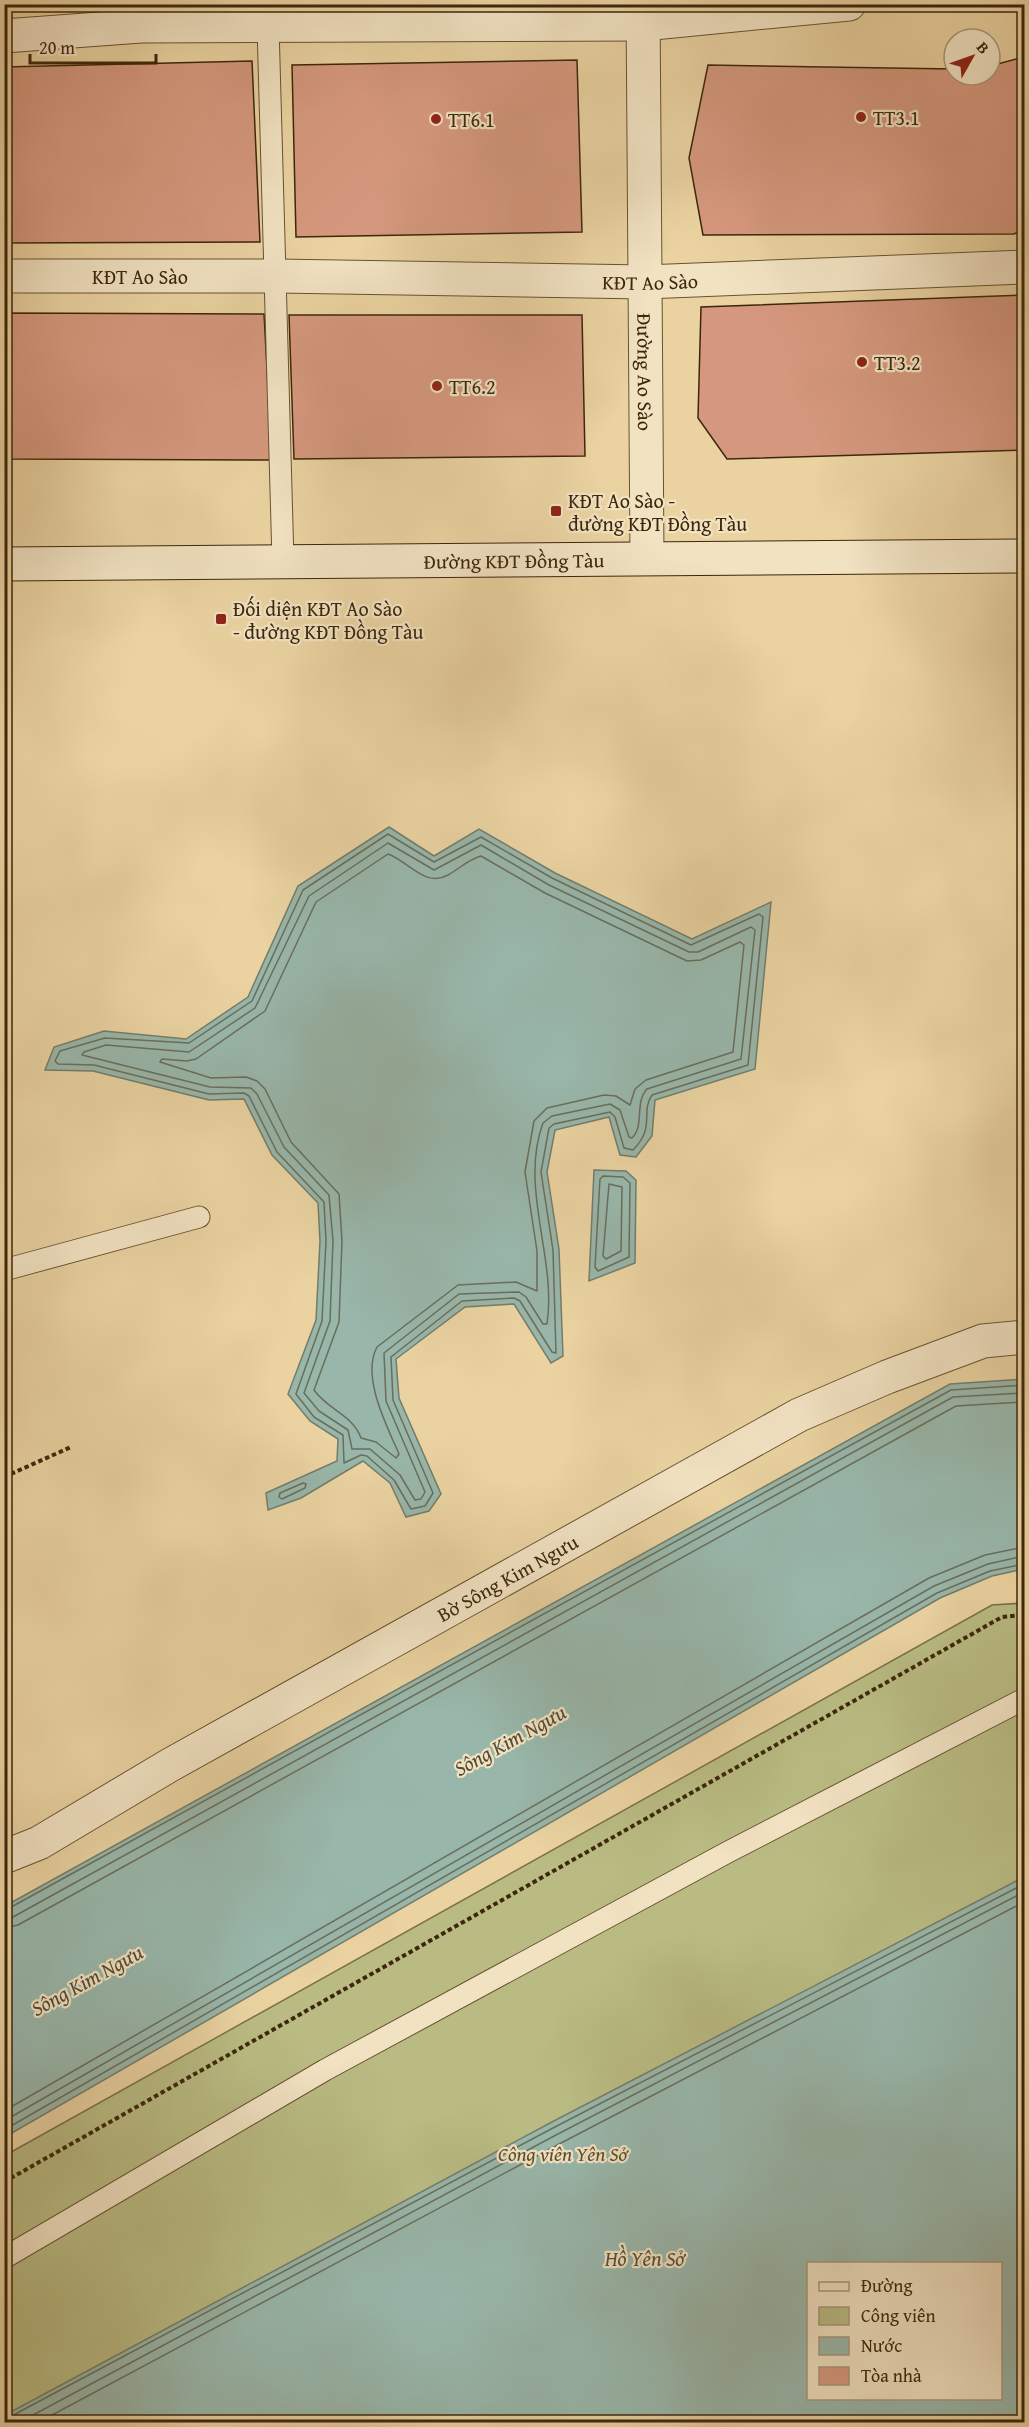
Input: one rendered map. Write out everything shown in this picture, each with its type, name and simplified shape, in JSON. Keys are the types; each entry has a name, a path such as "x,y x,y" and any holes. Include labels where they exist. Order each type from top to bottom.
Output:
{"street":[{"path":"4,36 141,15 268,26 378,16 643,14 849,4"},
{"name":"Đường Ao Sào","path":"643,14 647,557"},
{"name":"KĐT Ao Sào","path":"4,276 277,276 645,282 1024,267"},
{"name":"Đường KĐT Đồng Tàu","path":"4,564 647,557 1024,556"},
{"name":"Bờ Sông Kim Ngưu","path":"4,1857 39,1843 170,1765 799,1415 887,1377 982,1341 1024,1336"}],"lane":[{"path":"268,26 277,276 279,483 283,561"},
{"path":"4,1270 199,1217"},
{"path":"4,2258 325,2070 728,1852 1024,1699"}],"path":[{"path":"4,1477 71,1447"},
{"path":"4,2182 1002,1617 1024,1615"}],"green space":[{"name":"Công viên Yên Sở","path":"1024,1603 1024,2422 5,2422 4,2156 992,1605"}],"water":[{"path":"389,827 434,856 479,829 555,873 692,939 771,902 755,1069 655,1100 652,1136 636,1157 620,1155 609,1117 555,1130 547,1172 559,1249 563,1356 551,1363 514,1304 465,1307 396,1359 399,1398 441,1494 429,1511 406,1517 390,1483 363,1461 301,1498 268,1510 266,1493 337,1461 338,1439 310,1421 288,1394 316,1320 320,1241 318,1203 272,1155 244,1099 209,1100 93,1071 45,1070 54,1047 104,1031 186,1039 248,997 298,886"},
{"path":"594,1170 626,1171 636,1180 635,1263 589,1281"},
{"name":"Sông Kim Ngưu","path":"1024,1379 1024,1569 992,1576 940,1598 5,2137 5,1906 950,1384"},
{"name":"Hồ Yên Sở","path":"1024,1877 1024,2422 5,2422 5,2415 550,2123"}],"building":[{"name":"TT3.1","path":"1024,57 1024,229 1014,234 703,235 689,158 708,65 942,69 942,87 1002,87 1002,63"},
{"name":"TT6.1","path":"577,60 582,232 296,237 292,65"},
{"path":"252,61 260,242 4,243 4,67"},
{"name":"TT3.2","path":"1024,295 1024,450 727,459 698,418 701,307"},
{"path":"4,313 264,314 272,460 4,459"},
{"name":"TT6.2","path":"289,315 582,315 585,456 294,459"}],"place":[{"name":"TT3.1","path":"861,117"},
{"name":"TT6.1","path":"436,119"},
{"name":"TT3.2","path":"862,362"},
{"name":"TT6.2","path":"437,386"},
{"name":"KĐT Ao Sào - đường KĐT Đồng Tàu","path":"556,511"},
{"name":"Đối diện KĐT Ao Sào - đường KĐT Đồng Tàu","path":"221,619"}]}
